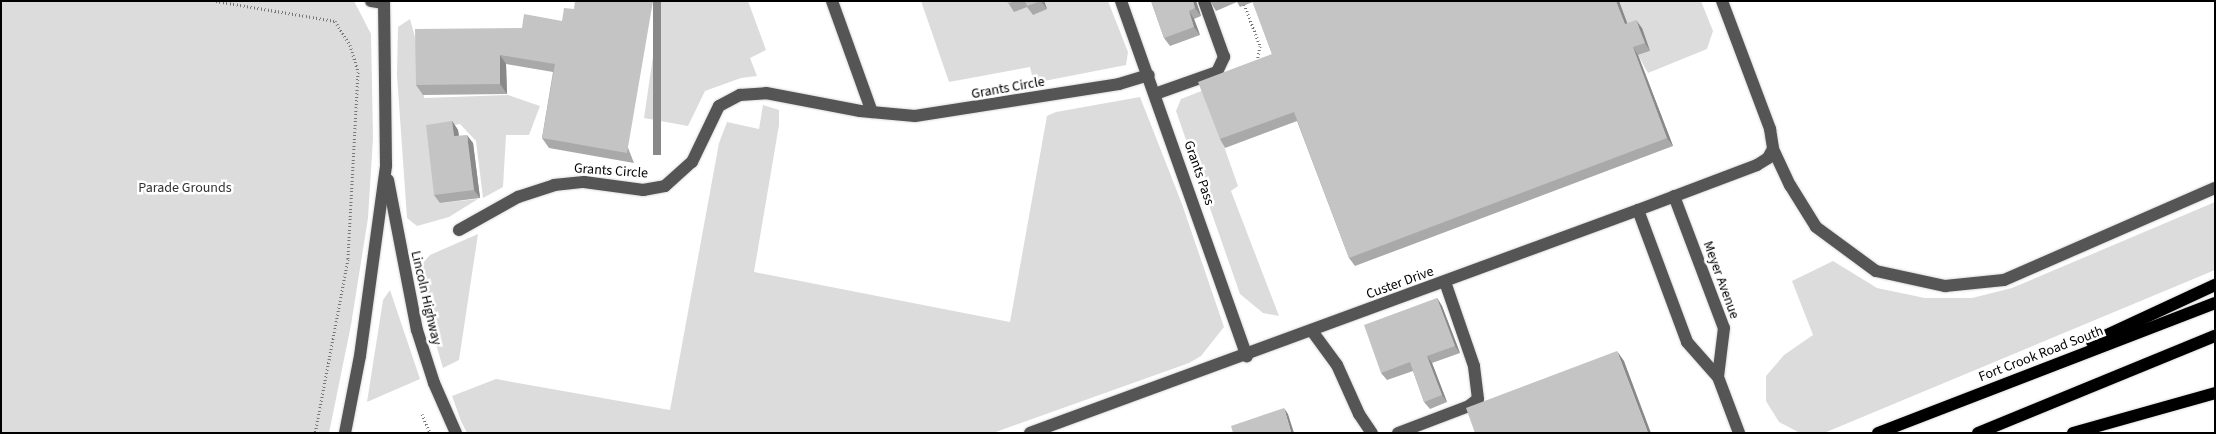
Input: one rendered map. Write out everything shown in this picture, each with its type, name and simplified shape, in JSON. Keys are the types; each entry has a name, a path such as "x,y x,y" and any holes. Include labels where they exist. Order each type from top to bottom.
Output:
{"main road":[{"path":"1978,394 2215,285"},
{"name":"Fort Crook Road South","path":"1878,433 2215,303"},
{"path":"1978,433 2215,336"},
{"path":"2073,433 2215,394"}],"street":[{"path":"371,1 384,2"},
{"path":"832,1 872,112"},
{"name":"Grants Pass","path":"1121,1 1149,75 1247,356"},
{"path":"1155,94 1217,72 1224,57 1204,1"},
{"path":"1722,1 1770,129 1774,149 1790,185 1816,227 1876,271 1945,286 2004,280 2215,188"},
{"name":"Lincoln Highway","path":"345,433 360,356 386,165 384,2"},
{"name":"Grants Circle","path":"459,230 518,197 554,185 584,182 643,190 666,186 692,162 719,106 740,95 766,93 872,112 916,116 940,114 1119,84 1149,75"},
{"name":"Custer Drive","path":"1030,433 1247,356 1638,210 1757,164 1768,158 1774,149"},
{"name":"Lincoln Highway","path":"386,165 417,330 434,383 456,433"},
{"name":"Meyer Avenue","path":"1674,196 1724,328 1718,377"},
{"name":"Meyer Avenue","path":"1638,210 1687,342 1718,377 1739,433"},
{"path":"1398,433 1469,406 1478,399 1474,366 1445,282"},
{"path":"1312,332 1337,365 1359,414 1372,433"}],"path":[{"path":"216,1 335,21 350,45 358,72 348,259 315,433"},
{"path":"422,414 430,433"}],"green space":[{"name":"Parade Grounds","path":"1,1 354,1 371,34 373,138 368,218 351,325 329,433 1,433"},
{"path":"661,1 748,1 766,50 750,58 757,76 741,78 705,91 688,126 644,118"},
{"path":"921,1 1108,1 1128,52 1126,65 1034,83 1030,67 949,82"},
{"path":"1619,1 1701,1 1713,31 1707,49 1648,73 1638,55 1650,51 1642,29 1631,33"},
{"path":"410,19 419,52 424,98 508,95 540,106 529,135 506,135 503,187 483,198 476,141 460,124 433,129 440,203 478,199 449,217 417,226 407,218 397,75 398,27"},
{"path":"1204,90 1238,186 1231,191 1279,316 1263,313 1240,294 1176,111 1181,99"},
{"path":"1140,97 1182,204 1224,327 1201,356 1189,363 993,433 467,433 461,421 452,396 496,379 670,410 719,143 727,122 759,129 763,105 779,110 779,125 754,272 1010,322 1047,116 1056,112"},
{"path":"2215,202 2215,270 1824,433 1800,433 1779,422 1766,401 1766,376 1784,355 1813,335 1792,281 1833,261 1877,288 1925,298 1972,298 2012,288"},
{"path":"478,234 459,360 443,368 415,272 430,255"},
{"path":"390,290 420,379 367,402 383,300"}],"building":[{"path":"575,1 653,1 627,153 542,138 555,64 500,55 500,84 416,85 415,29 522,28 524,14 562,21 564,8 574,9"},
{"path":"1025,1 1041,1 1027,6"},
{"path":"1151,1 1193,1 1195,8 1189,11 1194,27 1164,38"},
{"path":"1252,1 1616,1 1625,24 1636,20 1645,43 1633,47 1667,138 1349,258 1294,112 1220,139 1198,82 1272,54"},
{"path":"452,121 454,136 467,135 474,190 434,195 426,125"},
{"path":"1437,298 1455,346 1427,356 1442,395 1424,402 1410,362 1381,373 1364,325"},
{"path":"1617,351 1648,433 1475,433 1466,408"},
{"path":"1284,408 1291,432 1233,433 1231,426"}]}
